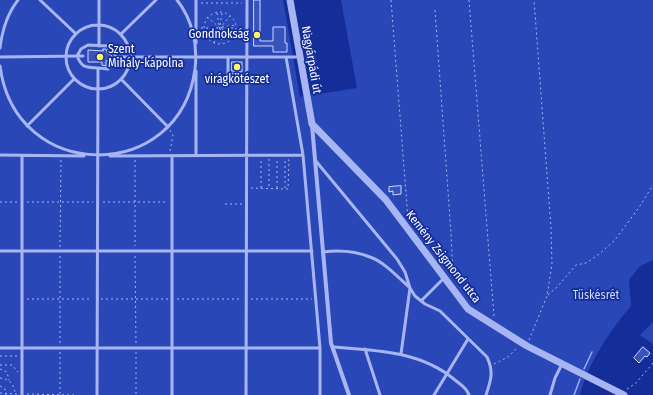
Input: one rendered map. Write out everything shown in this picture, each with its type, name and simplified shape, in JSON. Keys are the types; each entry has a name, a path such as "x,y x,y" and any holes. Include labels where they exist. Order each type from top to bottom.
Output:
{"street":[{"name":"Nagyárpádi út","path":"290,0 312,124"},
{"name":"Kemény Zsigmond utca","path":"312,124 386,200 468,309 524,345 623,394"},
{"path":"312,124 333,347 349,395"}],"lane":[{"path":"0,48 2,32 12,8 18,0"},
{"path":"40,0 75,33"},
{"path":"99,0 99,46"},
{"path":"121,34 156,0"},
{"path":"0,66 2,82 12,106 27,126 48,142 72,152 98,156 130,150 147,142 168,127 183,106 193,83 196,57 193,32 184,9 177,0"},
{"path":"196,2 196,155"},
{"path":"246,395 247,2"},
{"path":"99,24 111,27 121,34 128,44 130,57 128,69 121,79 110,87 98,89 85,87 74,79 67,70 65,56 67,44 75,33 86,26 99,24"},
{"path":"88,45 109,46 109,51 114,53 116,57 114,61 109,63 108,69 85,68 80,63 77,56 81,48 88,45"},
{"path":"0,57 84,56"},
{"path":"116,57 299,57"},
{"path":"228,57 228,74 247,75"},
{"path":"286,57 303,155 320,348 320,395"},
{"path":"98,68 98,395"},
{"path":"27,126 74,79"},
{"path":"121,79 168,127"},
{"path":"0,155 303,155"},
{"path":"21,395 23,250 22,156"},
{"path":"170,156 172,202 172,395"},
{"path":"315,160 397,259 405,272 410,288 415,296 421,301 440,311 487,357 491,366 492,378 486,395"},
{"path":"0,250 312,251"},
{"path":"323,252 337,250 371,257 396,275 410,288"},
{"path":"421,301 444,278"},
{"path":"401,354 410,288"},
{"path":"434,395 468,338"},
{"path":"333,347 365,349 401,354 447,373 468,391 469,395"},
{"path":"0,348 320,348"},
{"path":"365,349 380,395"},
{"path":"550,395 555,378 562,364"}],"path":[{"path":"391,0 408,218 406,227"},
{"path":"469,0 494,326"},
{"path":"491,366 508,357 524,345 547,296 552,264 551,228 534,0"},
{"path":"196,2 247,2"},
{"path":"435,10 452,233 454,283 452,288"},
{"path":"217,12 222,44"},
{"path":"217,12 222,12 230,15 236,25 235,34 228,42 222,44 214,43 207,38 204,28 207,17 217,12"},
{"path":"214,43 220,28 222,12"},
{"path":"207,38 220,28 230,15"},
{"path":"207,17 233,38"},
{"path":"220,28 236,25"},
{"path":"196,28 236,28"},
{"path":"220,28 235,34"},
{"path":"220,28 228,42"},
{"path":"168,127 173,134 170,156"},
{"path":"261,155 261,188"},
{"path":"269,155 269,189"},
{"path":"277,155 277,189"},
{"path":"285,155 285,189"},
{"path":"60,395 61,156"},
{"path":"135,156 136,395"},
{"path":"246,188 288,189 289,160 284,160"},
{"path":"547,296 558,286 576,265 586,263 615,240 640,206 653,185"},
{"path":"0,202 172,202"},
{"path":"225,204 246,204"},
{"path":"0,356 19,356"},
{"path":"623,394 636,383 653,363"},
{"path":"0,365 12,365 19,374 19,368"},
{"path":"0,369 7,372 9,381"},
{"path":"0,378 9,381 14,386 15,394"},
{"path":"0,386 5,389 6,394"},
{"path":"0,393 21,395 74,395"}],"green space":[{"name":"Tüskésrét","path":"0,0 283,0 300,97 357,88 341,0 653,0 653,260 640,266 629,280 631,306 608,336 594,360 583,384 580,395 0,395"},
{"path":"653,322 653,344 640,335"}],"building":[{"path":"254,0 260,0 260,41 273,41 273,27 285,27 285,43 287,43 287,52 273,52 273,46 254,46"},
{"path":"310,27 312,34 303,36 302,29"},
{"name":"Szent Mihály-kápolna","path":"103,49 106,49 107,53 112,57 106,61 106,66 102,65 102,62 88,62 88,50 103,51"},
{"path":"314,55 316,62 308,64 306,56"},
{"name":"virágkötészet","path":"232,62 242,62 242,72 232,71"},
{"path":"401,186 401,194 393,195 393,191 389,192 389,187"},
{"path":"643,347 650,353 639,363 634,358"}],"waterway":[{"path":"584,369 592,352"},
{"path":"574,395 580,379"}],"place":[{"name":"Gondnokság","path":"257,35"},
{"name":"Szent Mihály-kápolna","path":"100,57"},
{"name":"virágkötészet","path":"237,67"}]}
